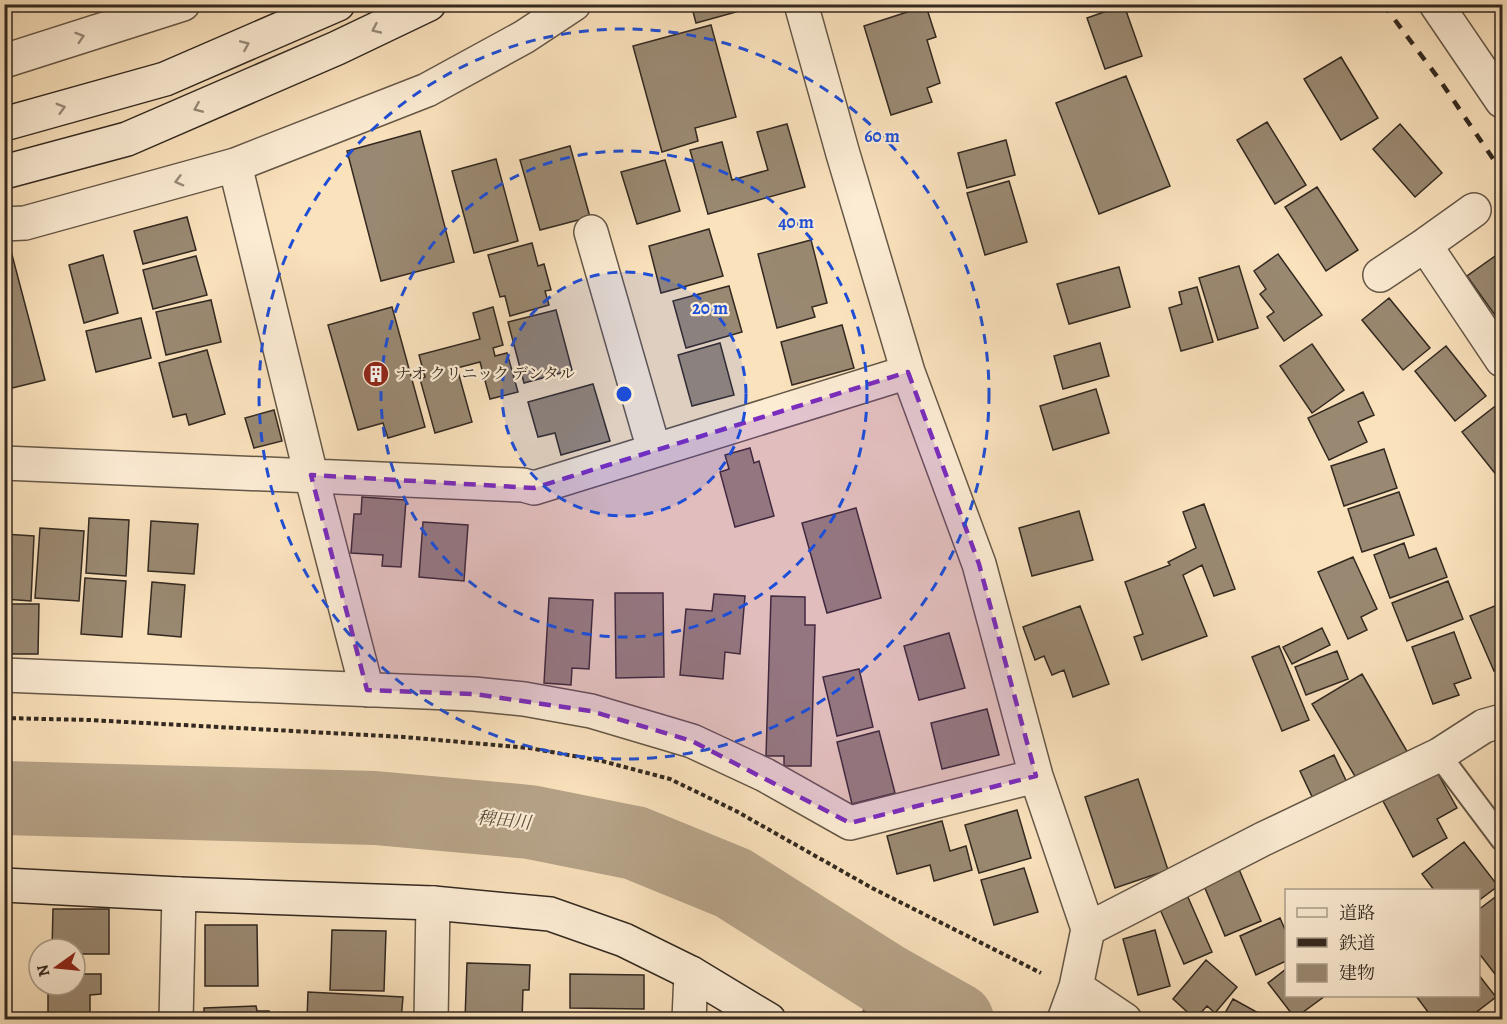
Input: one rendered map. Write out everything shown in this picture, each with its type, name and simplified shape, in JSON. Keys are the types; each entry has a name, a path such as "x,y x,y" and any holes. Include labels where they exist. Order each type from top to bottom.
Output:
{"street":[{"path":"4,61 183,4"},
{"path":"4,124 165,79 338,4"},
{"path":"4,172 127,139 337,48 429,4"},
{"path":"4,224 25,223 235,165 427,90 524,37 574,4"},
{"path":"801,4 908,372 979,564 1036,776 1088,929 1070,1006 1125,1020"},
{"path":"1436,4 1503,101"},
{"path":"235,165 311,475 367,690"},
{"path":"1380,275 1474,210"},
{"path":"591,232 654,450"},
{"path":"1425,245 1503,360"},
{"path":"4,464 311,475 523,485 534,488 908,372"},
{"path":"4,675 484,695 524,699 591,711 692,741 765,775 849,823 1036,776"},
{"path":"1088,929 1263,839 1439,755 1484,726 1503,721"},
{"path":"4,885 434,903 550,914 624,940 691,973 769,1020"},
{"path":"176,1020 179,894"},
{"path":"431,1020 434,903"},
{"path":"689,1020 691,973"}],"lane":[{"path":"1439,755 1503,839"}],"path":[{"path":"4,718 89,720 404,737 529,748 602,761 670,779 736,811 882,893 1035,970 1070,1006"}],"highlighted area":[{"path":"908,372 979,564 1036,776 850,823 692,741 591,711 474,694 367,690 311,475 534,488"}],"building":[{"path":"691,4 734,4 736,12 696,23"},
{"path":"1124,5 1142,56 1105,69 1087,18"},
{"path":"926,6 936,37 927,40 940,83 927,88 932,102 891,115 864,26"},
{"path":"711,25 736,117 695,128 698,141 662,152 633,46"},
{"path":"1341,57 1378,118 1341,140 1304,79"},
{"path":"1126,76 1170,186 1099,214 1056,103"},
{"path":"1267,122 1306,185 1275,204 1237,140"},
{"path":"787,124 805,187 708,214 690,150 722,142 732,180 768,170 757,132"},
{"path":"1400,124 1442,173 1415,197 1373,149"},
{"path":"420,131 454,262 381,281 347,151"},
{"path":"1006,140 1015,175 967,188 958,153"},
{"path":"570,146 590,217 540,230 520,160"},
{"path":"496,159 518,241 474,253 452,171"},
{"path":"665,160 680,211 637,224 621,172"},
{"path":"1009,181 1027,242 985,255 967,193"},
{"path":"1317,187 1358,250 1326,271 1285,207"},
{"path":"187,217 196,250 143,264 134,231"},
{"path":"709,229 723,276 661,293 649,246"},
{"path":"811,240 827,303 812,307 815,317 777,328 758,254"},
{"path":"532,243 538,266 544,264 551,290 545,291 549,305 510,316 505,296 500,297 488,255"},
{"path":"11,251 45,380 4,390 4,252"},
{"path":"1278,254 1322,315 1284,341 1267,317 1274,312 1260,294 1266,289 1254,271"},
{"path":"1498,254 1502,260 1502,325 1467,276"},
{"path":"103,255 118,313 84,323 69,265"},
{"path":"196,256 207,295 153,309 143,270"},
{"path":"1239,266 1258,328 1218,340 1199,278"},
{"path":"1119,267 1130,307 1069,324 1057,284"},
{"path":"729,286 742,332 686,348 673,301"},
{"path":"1197,287 1213,342 1181,351 1169,308 1182,304 1179,292"},
{"path":"1389,298 1430,348 1403,370 1362,320"},
{"path":"211,300 221,342 166,355 156,312"},
{"name":"ナオ クリニック デンタル","path":"392,307 425,427 388,438 383,423 358,430 328,325"},
{"path":"493,307 503,345 493,348 495,356 507,353 518,392 490,399 480,362 457,368 472,422 435,433 420,379 425,377 419,355 480,339 473,313"},
{"path":"556,310 572,370 524,383 508,322"},
{"path":"141,318 151,358 96,372 86,331"},
{"path":"842,325 854,368 792,385 781,342"},
{"path":"720,343 734,395 692,406 678,355"},
{"path":"1100,343 1109,376 1063,389 1054,356"},
{"path":"1312,344 1344,390 1312,413 1280,366"},
{"path":"1446,346 1486,396 1455,421 1415,371"},
{"path":"207,350 225,414 189,425 186,414 173,417 159,363"},
{"path":"593,384 610,441 561,455 555,433 538,437 528,402"},
{"path":"1096,389 1109,433 1053,450 1040,406"},
{"path":"1363,392 1374,415 1358,422 1367,442 1329,460 1308,418"},
{"path":"1498,404 1502,409 1502,482 1462,432"},
{"path":"274,410 282,441 254,448 245,418"},
{"path":"750,448 754,463 759,461 774,516 735,527 720,472 729,469 725,455"},
{"path":"1384,449 1397,488 1344,506 1331,466"},
{"path":"1399,492 1414,535 1362,552 1348,509"},
{"path":"362,497 406,500 401,567 382,566 383,555 351,553 354,514 361,514"},
{"path":"1204,504 1235,589 1214,596 1202,565 1183,575 1207,636 1142,660 1134,637 1143,634 1125,582 1170,565 1168,562 1196,548 1183,512"},
{"path":"856,508 881,598 827,613 802,523"},
{"path":"1079,511 1093,560 1032,576 1019,528"},
{"path":"89,518 129,520 126,576 86,573"},
{"path":"151,521 198,524 194,574 148,571"},
{"path":"423,522 468,525 464,581 419,577"},
{"path":"40,528 84,531 79,601 35,598"},
{"path":"4,534 34,536 31,601 4,599"},
{"path":"1404,543 1409,558 1436,548 1447,577 1390,598 1374,555"},
{"path":"1353,557 1377,609 1361,617 1367,630 1348,639 1318,572"},
{"path":"85,578 126,581 122,637 81,634"},
{"path":"1448,581 1463,619 1407,641 1392,603"},
{"path":"152,582 185,585 181,637 148,634"},
{"path":"615,593 663,593 664,677 616,678"},
{"path":"714,594 745,596 740,654 725,652 723,679 680,675 686,609 712,611"},
{"path":"771,596 805,597 805,625 815,625 811,766 784,766 784,756 766,756"},
{"path":"549,598 593,600 589,669 572,668 571,685 544,683"},
{"path":"1502,603 1502,668 1494,671 1470,616"},
{"path":"4,604 39,604 38,654 4,654"},
{"path":"1080,606 1109,684 1073,697 1064,670 1052,675 1044,656 1035,660 1023,627"},
{"path":"1322,628 1330,645 1292,664 1283,647"},
{"path":"1454,632 1471,678 1454,684 1459,695 1433,704 1412,647"},
{"path":"949,633 965,688 919,700 904,646"},
{"path":"1279,646 1309,720 1282,731 1252,657"},
{"path":"1337,651 1348,679 1306,695 1295,667"},
{"path":"859,669 873,727 837,736 823,677"},
{"path":"1362,674 1408,753 1359,783 1312,704"},
{"path":"987,709 999,755 942,769 931,723"},
{"path":"879,731 895,793 852,804 837,742"},
{"path":"1334,755 1350,789 1316,805 1300,771"},
{"path":"1437,772 1457,808 1437,819 1447,838 1413,857 1383,801"},
{"path":"1138,779 1168,870 1115,888 1085,797"},
{"path":"1017,810 1031,858 979,873 965,825"},
{"path":"942,821 950,851 966,846 972,870 934,881 930,865 897,874 887,836"},
{"path":"1464,842 1498,886 1480,900 1480,889 1433,889 1422,874"},
{"path":"1238,867 1261,921 1225,936 1202,881"},
{"path":"1024,868 1038,912 994,925 981,880"},
{"path":"1502,892 1502,975 1498,978 1480,955 1480,908"},
{"path":"1187,895 1212,952 1184,964 1159,907"},
{"path":"53,909 109,909 109,954 87,954 87,937 52,937"},
{"path":"1280,918 1285,930 1285,961 1256,975 1240,936"},
{"path":"205,925 257,925 258,986 205,986"},
{"path":"332,930 386,931 384,991 330,990"},
{"path":"1155,930 1170,986 1138,995 1123,939"},
{"path":"1206,960 1237,987 1215,1013 1207,1006 1195,1019 1173,999"},
{"path":"467,963 530,965 529,990 523,990 522,1020 465,1020"},
{"path":"1285,970 1285,997 1324,997 1295,1018 1268,983"},
{"path":"87,974 101,974 101,994 90,995 90,1020 48,1020 48,997 87,997"},
{"path":"570,974 644,975 644,1009 570,1008"},
{"path":"1480,977 1496,997 1466,1020 1434,1020 1417,997 1480,997"},
{"path":"308,992 403,997 401,1020 307,1020"},
{"path":"1233,999 1271,1020 1221,1020"},
{"path":"256,1006 257,1011 269,1011 269,1020 204,1020 204,1008"}],"waterway":[{"name":"稗田川","path":"4,798 375,808 530,822 635,843 733,883 886,980 957,1020"},
{"path":"864,1020 886,980"}],"railway":[{"path":"1383,4 1439,79 1502,172"}],"place":[{"name":"ナオ クリニック デンタル","path":"376,374"}]}
